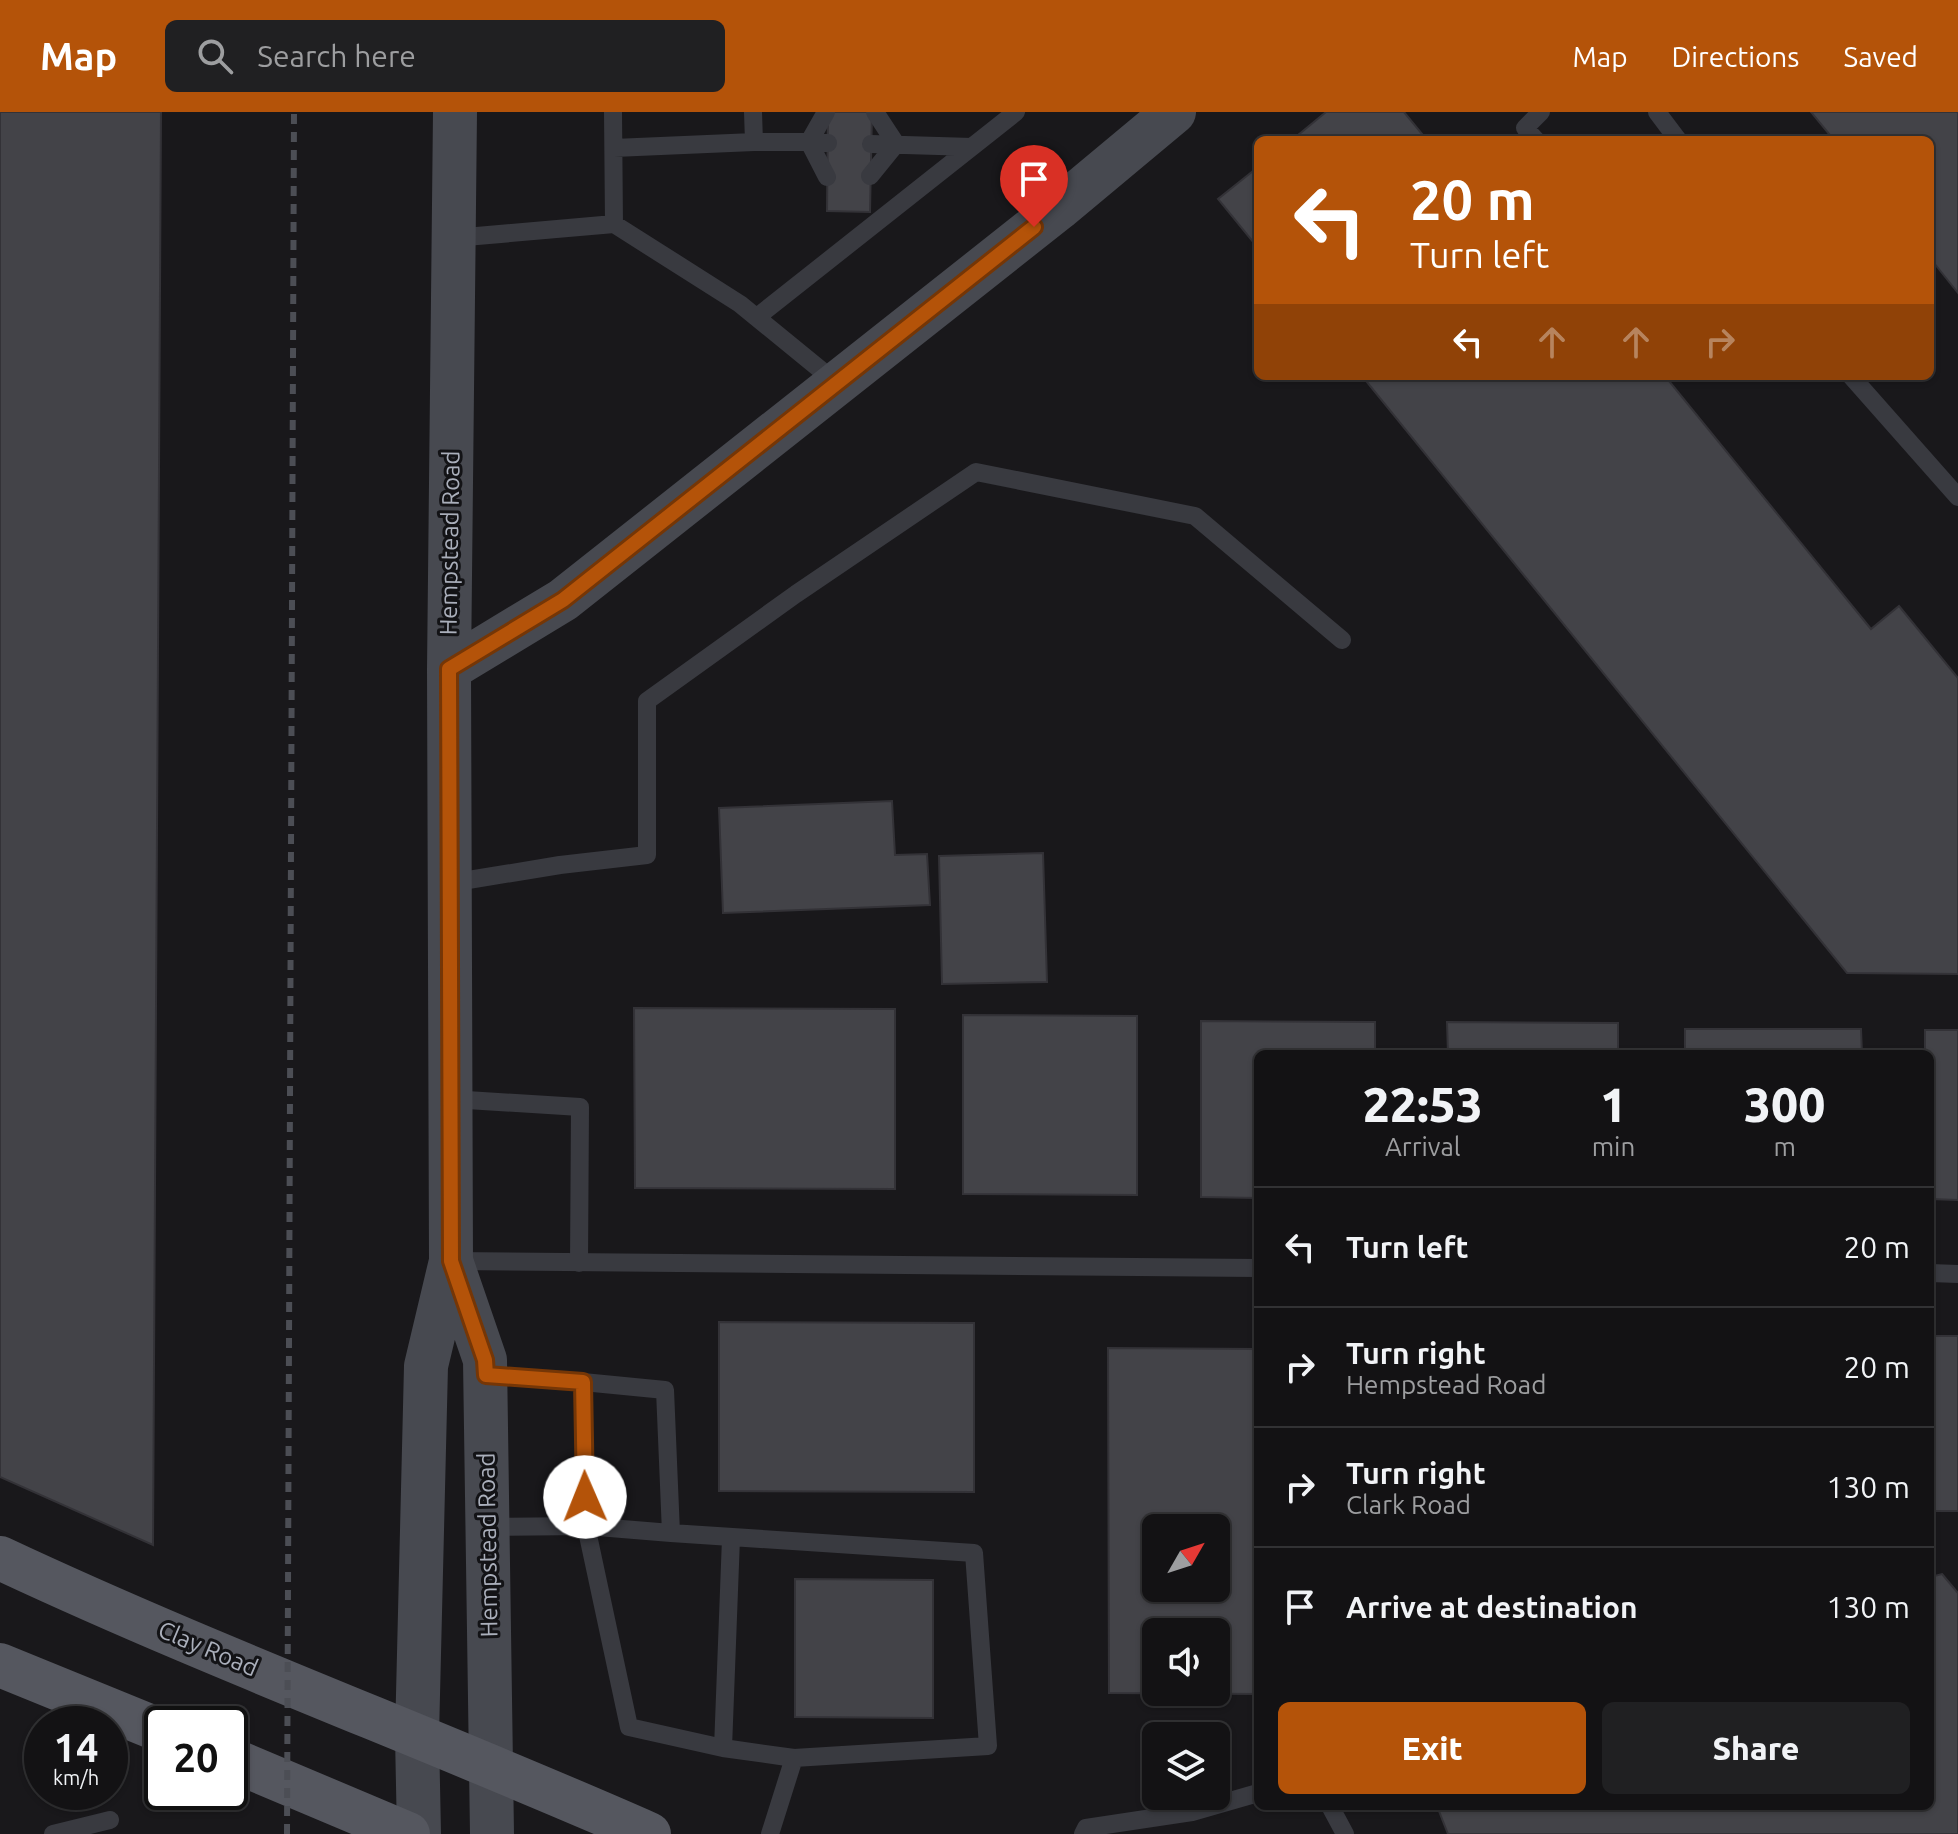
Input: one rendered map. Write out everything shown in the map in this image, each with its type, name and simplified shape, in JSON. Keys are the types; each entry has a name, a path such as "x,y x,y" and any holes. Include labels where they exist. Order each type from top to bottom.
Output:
{"main road":[{"name":"Hempstead Road","path":"419,1834 417,1736 426,1366 451,1261 449,669 455,112"},
{"path":"449,669 563,600 838,384 1174,112"},
{"name":"Hempstead Road","path":"451,1261 485,1360 492,1834"},
{"name":"Clay Road","path":"0,1558 649,1834"},
{"path":"0,1665 144,1724"},
{"path":"248,1767 408,1834"}],"lane":[{"path":"613,112 614,224"},
{"path":"753,112 754,142"},
{"path":"826,112 818,143 827,177"},
{"path":"875,112 896,144"},
{"path":"757,317 1016,112"},
{"path":"1532,136 1525,128 1541,112"},
{"path":"1657,112 1675,136"},
{"path":"614,148 754,142 818,143"},
{"path":"871,144 972,147"},
{"path":"870,176 896,144"},
{"path":"454,238 614,224 757,317 838,384"},
{"path":"1855,380 1958,497"},
{"path":"450,883 647,855 647,701 796,594 976,472 1195,516 1342,640"},
{"path":"450,1099 580,1107 579,1263"},
{"path":"451,1261 1254,1268"},
{"path":"1934,1273 1958,1274"},
{"path":"486,1375 665,1390 671,1533"},
{"path":"488,1527 586,1526 974,1553 988,1746 794,1758 723,1748 629,1727 586,1526 583,1382"},
{"path":"723,1748 731,1538"},
{"path":"770,1834 794,1758"},
{"path":"1083,1834 1086,1828 1192,1812 1254,1794"},
{"path":"1332,1810 1345,1834"},
{"path":"53,1834 110,1820"}],"building":[{"path":"0,112 161,112 153,1545 0,1477"},
{"path":"828,112 872,112 870,212 827,211"},
{"path":"1326,112 1404,112 1424,136 1297,136"},
{"path":"1811,112 1958,112 1958,293 1934,263 1934,136 1831,136"},
{"path":"1254,170 1254,243 1218,199"},
{"path":"1365,380 1668,380 1871,629 1899,606 1958,678 1958,974 1847,973"},
{"path":"892,801 895,855 927,854 930,905 723,913 719,808"},
{"path":"1043,853 1047,982 942,984 939,856"},
{"path":"634,1008 895,1009 895,1189 635,1188"},
{"path":"963,1015 1137,1016 1137,1195 963,1194"},
{"path":"1201,1021 1375,1022 1375,1050 1254,1050 1254,1198 1201,1197"},
{"path":"1447,1022 1618,1023 1618,1050 1448,1050"},
{"path":"1685,1029 1861,1029 1862,1050 1685,1050"},
{"path":"1925,1030 1958,1030 1958,1200 1934,1199 1934,1050 1925,1050"},
{"path":"719,1322 974,1323 974,1492 719,1491"},
{"path":"1934,1336 1958,1336 1958,1511 1934,1511"},
{"path":"1108,1348 1254,1349 1254,1694 1230,1694 1230,1618 1142,1618 1142,1693 1109,1693"},
{"path":"1942,1574 1958,1593 1958,1834 1448,1834 1439,1810 1934,1810 1934,1576"},
{"path":"795,1579 933,1580 933,1718 795,1717"}],"railway":[{"path":"287,1834 294,112"}],"route":[{"path":"585,1497 583,1382 486,1375 485,1360 451,1261 449,669 563,600 1034,227"}]}
